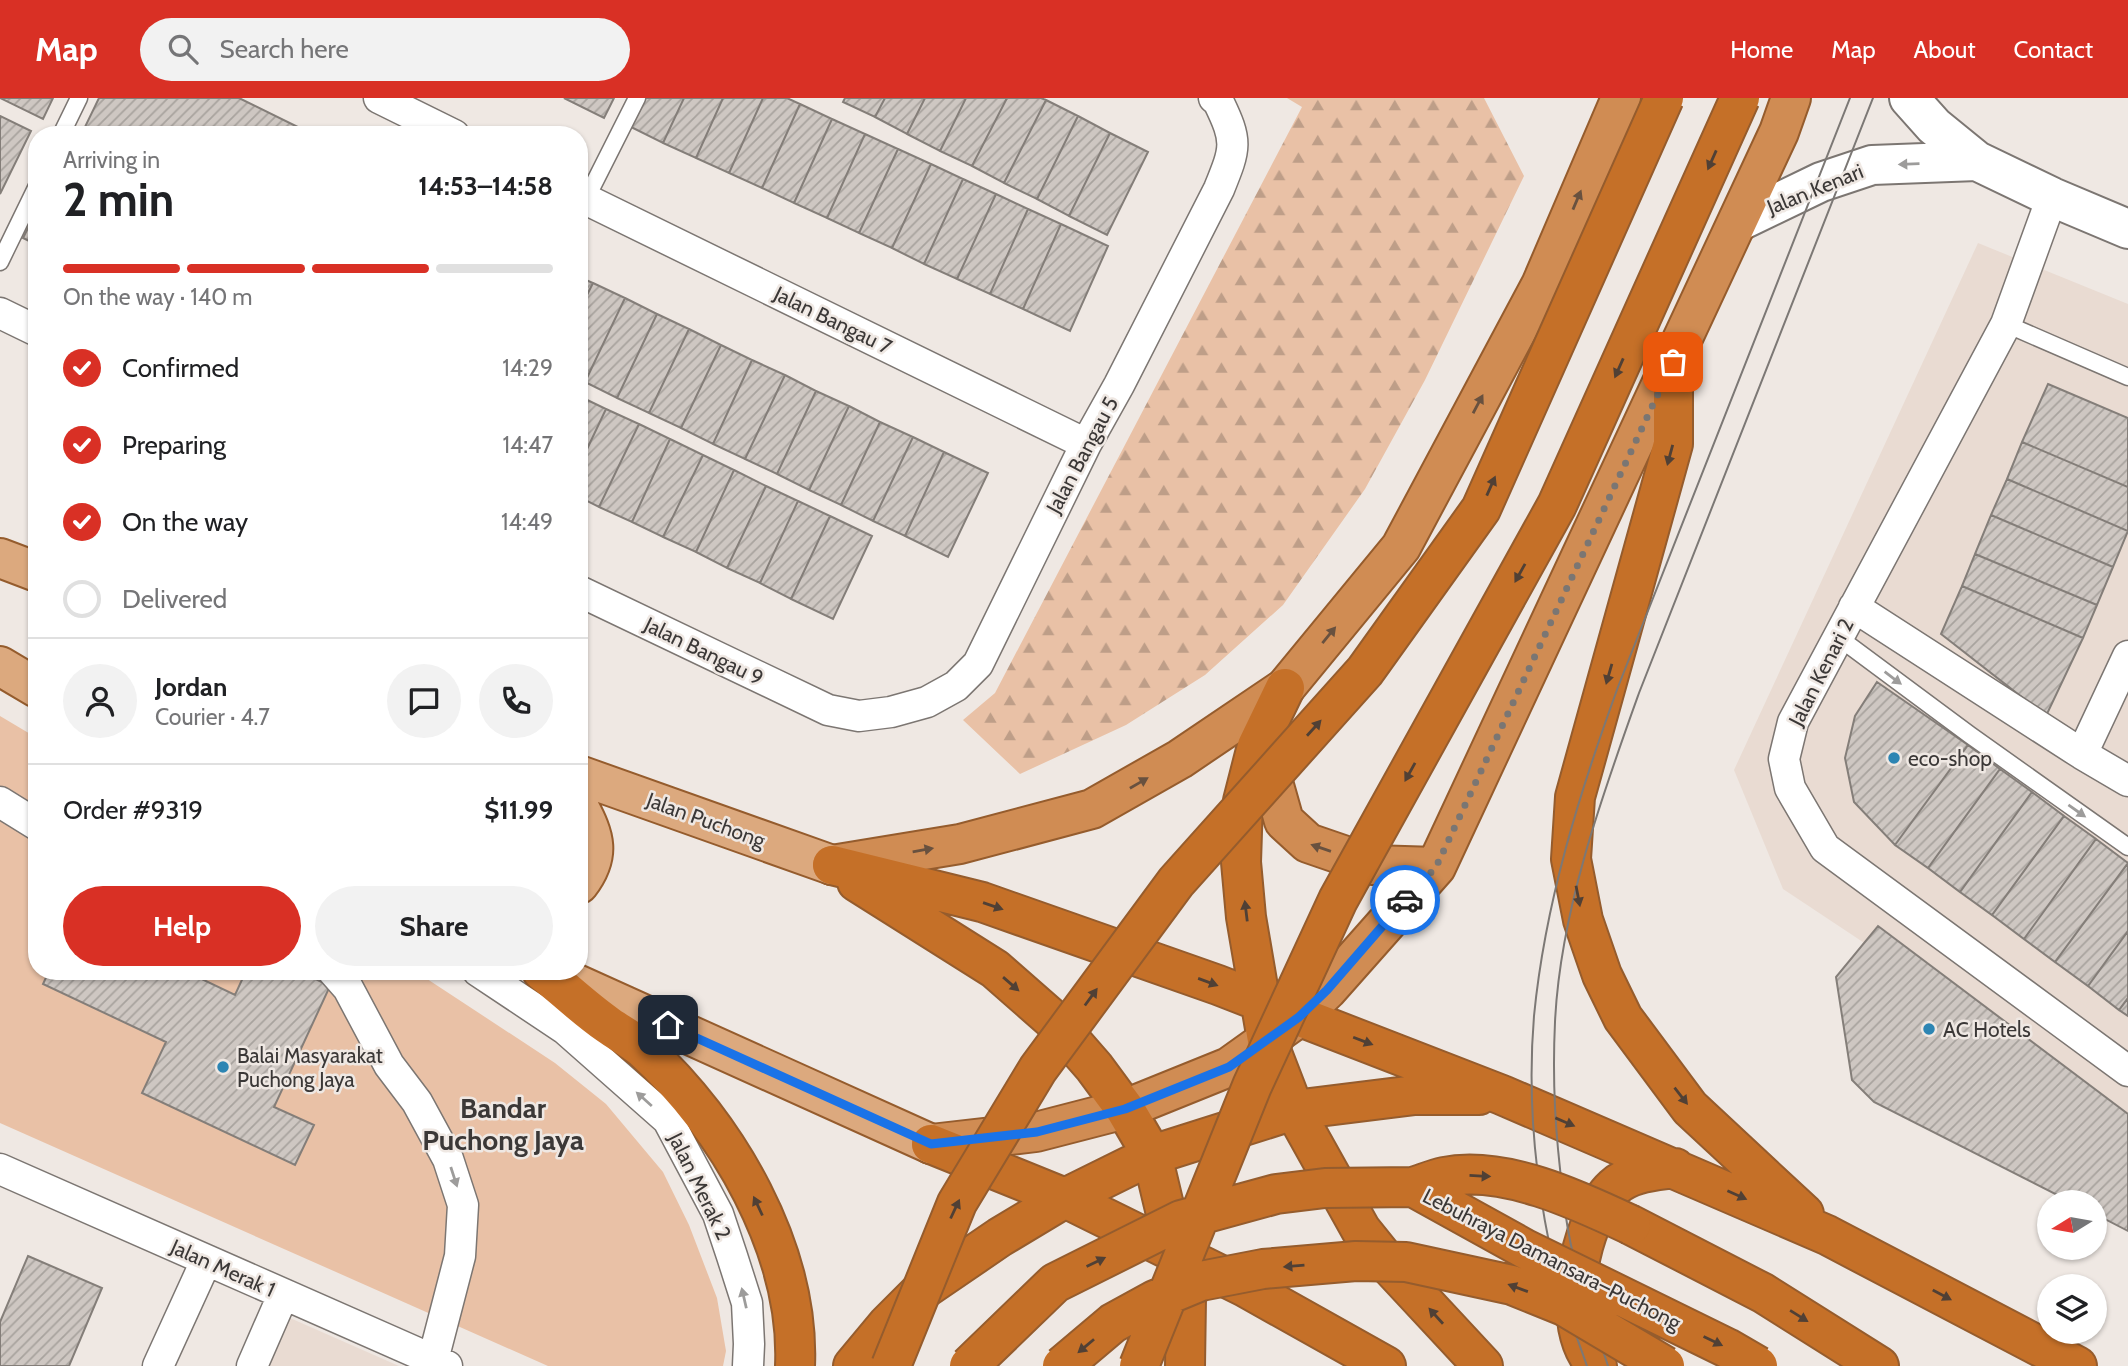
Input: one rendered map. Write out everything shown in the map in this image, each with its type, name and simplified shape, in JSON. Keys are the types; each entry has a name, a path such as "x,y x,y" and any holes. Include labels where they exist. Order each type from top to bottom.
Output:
{"highway":[{"path":"1483,1366 1390,1266 1361,1230 1294,1110 1267,1040 1246,917 1241,862 1242,801 1257,746 1285,688 1401,547 1541,285 1621,98"},
{"path":"891,1366 957,1203 1038,1069 1176,882 1365,671 1481,509 1664,98"},
{"path":"1139,1366 1252,1086 1339,900 1558,505 1740,98"},
{"path":"931,1144 1037,1132 1125,1109 1229,1067 1299,1017 1327,990 1436,867 1738,222 1779,132 1791,98"},
{"path":"1673,362 1673,443 1575,797 1571,859 1583,920 1602,975 1623,1018 1690,1108 1827,1235"},
{"path":"832,865 960,844 1092,809 1180,759 1285,688"},
{"path":"1285,688 1271,775 1284,821 1307,843 1372,865 1436,867"},
{"path":"832,865 982,902 1261,1002 1502,1096 1827,1235 2077,1366"},
{"path":"832,865 995,969 1052,1019 1094,1067 1125,1109 1152,1155 1186,1298 1185,1366"},
{"path":"553,980 606,1024 642,1048 705,1115 737,1161 767,1224 786,1284 796,1342 795,1366"},
{"path":"853,1366 888,1324 921,1291 1000,1237 1065,1198 1152,1155 1294,1110 1415,1095 1502,1096"},
{"path":"931,1144 1065,1198 1245,1287 1386,1366"},
{"path":"1597,1366 1592,1361 1579,1329 1575,1291 1590,1225 1602,1199 1617,1185 1640,1173 1675,1168"},
{"path":"1413,1187 1444,1177 1499,1177 1586,1204 1763,1293 1879,1366"},
{"name":"Lebuhraya Damansara–Puchong","path":"969,1366 1055,1283 1181,1220 1276,1194 1325,1188 1413,1187 1525,1249 1727,1348 1758,1366"},
{"name":"Lebuhraya Damansara–Puchong","path":"1062,1366 1113,1323 1155,1300 1201,1281 1263,1269 1356,1261 1406,1262 1512,1285 1564,1306 1665,1366"}],"main road":[{"path":"0,558 28,569"},
{"path":"0,666 28,683"},
{"name":"Jalan Puchong","path":"588,778 832,865"},
{"path":"588,824 592,831 594,859 588,869"},
{"path":"568,980 931,1144"}],"street":[{"path":"379,98 436,126"},
{"name":"Jalan Bangau 5","path":"828,710 859,716 891,712 927,702 956,686 978,664 1086,443 1119,386 1219,189 1233,155 1231,129 1214,98"},
{"name":"Jalan Kenari","path":"1909,98 1934,126 1977,161 2052,197 2128,228"},
{"name":"Jalan Kenari","path":"1738,222 1821,182 1872,165 1977,161"},
{"name":"Jalan Kenari 2","path":"2052,197 2006,324 1793,722 1784,759 1790,789 1825,848 2128,1071"},
{"name":"Jalan Bangau 7","path":"588,206 1086,443"},
{"path":"0,313 28,327"},
{"name":"Jalan Bangau 9","path":"588,595 828,710"},
{"path":"1854,607 2128,781"},
{"path":"2082,754 2128,656"},
{"path":"0,802 28,819"},
{"path":"341,980 348,988 389,1065 417,1102 448,1159 463,1206 460,1256 436,1364"},
{"name":"Jalan Merak 2","path":"492,980 565,1029 668,1120 718,1214 732,1256 747,1303 750,1344 748,1366"},
{"name":"Jalan Merak 1","path":"0,1169 436,1364"},
{"path":"158,1366 206,1261"},
{"path":"252,1366 283,1295"}],"lane":[{"path":"65,126 79,98"},
{"path":"588,192 637,98"},
{"path":"0,262 28,204"},
{"path":"2006,324 2128,377"},
{"path":"1838,637 2128,847"}],"shaded area":[{"path":"1978,243 2128,304 2128,1118 1783,889 1734,770"},
{"path":"290,1318 399,1366 269,1366"}],"green space":[{"path":"1287,98 1484,98 1524,176 1425,380 1365,489 1283,605 1205,675 1126,725 1020,774 963,720 995,693 1302,107"},
{"path":"0,716 28,733 28,980 429,980 555,1063 606,1104 663,1172 689,1225 717,1298 726,1351 723,1366 548,1366 0,1123"}],"building":[{"path":"0,98 53,98 43,119"},
{"path":"99,98 239,98 296,126 85,126"},
{"path":"564,98 614,98 604,118"},
{"path":"644,98 684,98 663,143 631,127"},
{"path":"684,98 723,98 696,158 663,143"},
{"path":"723,98 763,98 729,173 696,158"},
{"path":"763,98 787,98 800,104 762,188 729,173"},
{"path":"845,98 885,98 875,117 843,102"},
{"path":"885,98 925,98 907,134 875,117"},
{"path":"925,98 966,98 940,151 907,134"},
{"path":"966,98 1007,98 972,166 940,151"},
{"path":"1007,98 1046,100 1004,183 972,166"},
{"path":"1046,100 1078,116 1037,199 1004,183"},
{"path":"800,104 832,119 794,203 762,188"},
{"path":"0,116 28,130 28,137 0,194"},
{"path":"1078,116 1110,133 1069,216 1037,199"},
{"path":"832,119 865,134 827,218 794,203"},
{"path":"1110,133 1148,152 1107,235 1069,216"},
{"path":"865,134 898,149 859,233 827,218"},
{"path":"898,149 931,164 892,248 859,233"},
{"path":"931,164 963,179 924,264 892,248"},
{"path":"963,179 996,194 957,279 924,264"},
{"path":"996,194 1028,209 990,294 957,279"},
{"path":"1028,209 1061,224 1023,309 990,294"},
{"path":"1061,224 1108,246 1070,331 1023,309"},
{"path":"28,228 28,240 23,238"},
{"path":"593,283 625,298 588,376 588,293"},
{"path":"625,298 657,314 617,398 588,384 588,376"},
{"path":"657,314 689,329 649,413 617,398"},
{"path":"689,329 721,345 681,428 649,413"},
{"path":"721,345 752,360 713,444 681,428"},
{"path":"752,360 785,375 745,459 713,444"},
{"path":"785,375 816,391 777,474 745,459"},
{"path":"2048,384 2128,418 2128,487 2022,442"},
{"path":"816,391 849,406 809,490 777,474"},
{"path":"588,400 606,409 588,447"},
{"path":"849,406 880,422 841,505 809,490"},
{"path":"606,409 639,424 599,507 588,502 588,447"},
{"path":"880,422 913,437 873,521 841,505"},
{"path":"639,424 670,439 632,522 599,507"},
{"path":"913,437 944,452 905,536 873,521"},
{"path":"670,439 703,455 663,537 632,522"},
{"path":"2022,442 2128,487 2128,531 2007,479"},
{"path":"944,452 988,473 948,557 905,536"},
{"path":"703,455 734,470 696,552 663,537"},
{"path":"734,470 766,486 727,568 696,552"},
{"path":"2007,479 2128,531 2113,567 1991,515"},
{"path":"766,486 798,501 760,583 727,568"},
{"path":"798,501 830,516 791,599 760,583"},
{"path":"1991,515 2113,567 2097,605 1975,554"},
{"path":"830,516 872,536 833,619 791,599"},
{"path":"1975,554 2097,605 2083,638 1962,586"},
{"path":"1962,586 2083,638 2046,716 1941,634"},
{"path":"1877,682 1968,745 1895,845 1854,802 1845,758 1855,716"},
{"path":"1968,745 2000,769 1928,868 1895,845"},
{"path":"2000,769 2032,792 1960,892 1928,868"},
{"path":"2032,792 2064,816 1992,915 1960,892"},
{"path":"2064,816 2096,839 2024,939 1992,915"},
{"path":"2096,839 2128,863 2055,962 2024,939"},
{"path":"2128,863 2128,931 2088,986 2055,962"},
{"name":"AC Hotels","path":"1878,926 2128,1114 2128,1231 2107,1220 2107,1190 2047,1190 1874,1102 1852,1080 1836,977"},
{"path":"2128,931 2128,998 2119,1010 2088,986"},
{"name":"Balai Masyarakat Puchong Jaya","path":"45,980 204,980 235,995 242,980 318,980 330,986 274,1107 314,1125 295,1165 142,1093 166,1042 43,984"},
{"path":"2128,998 2128,1016 2119,1010"},
{"path":"28,1256 102,1288 69,1366 0,1366 0,1322"}],"tram line":[{"path":"1587,1366 1555,1270 1538,1176 1532,1048 1546,932 1577,808 1618,687 1850,98"},
{"path":"1608,1366 1573,1255 1560,1164 1554,1038 1565,939 1597,813 1639,693 1873,98"}],"way so far":[{"path":"1405,900 1436,867 1673,362"}],"place":[{"name":"eco-shop","path":"1894,758"},
{"name":"AC Hotels","path":"1929,1029"},
{"name":"Balai Masyarakat Puchong Jaya","path":"223,1067"}],"district":[{"name":"Bandar Puchong Jaya","path":"503,1124"}],"route":[{"path":"668,1025 931,1144 1037,1132 1125,1109 1229,1067 1299,1017 1327,990 1405,900"}]}
